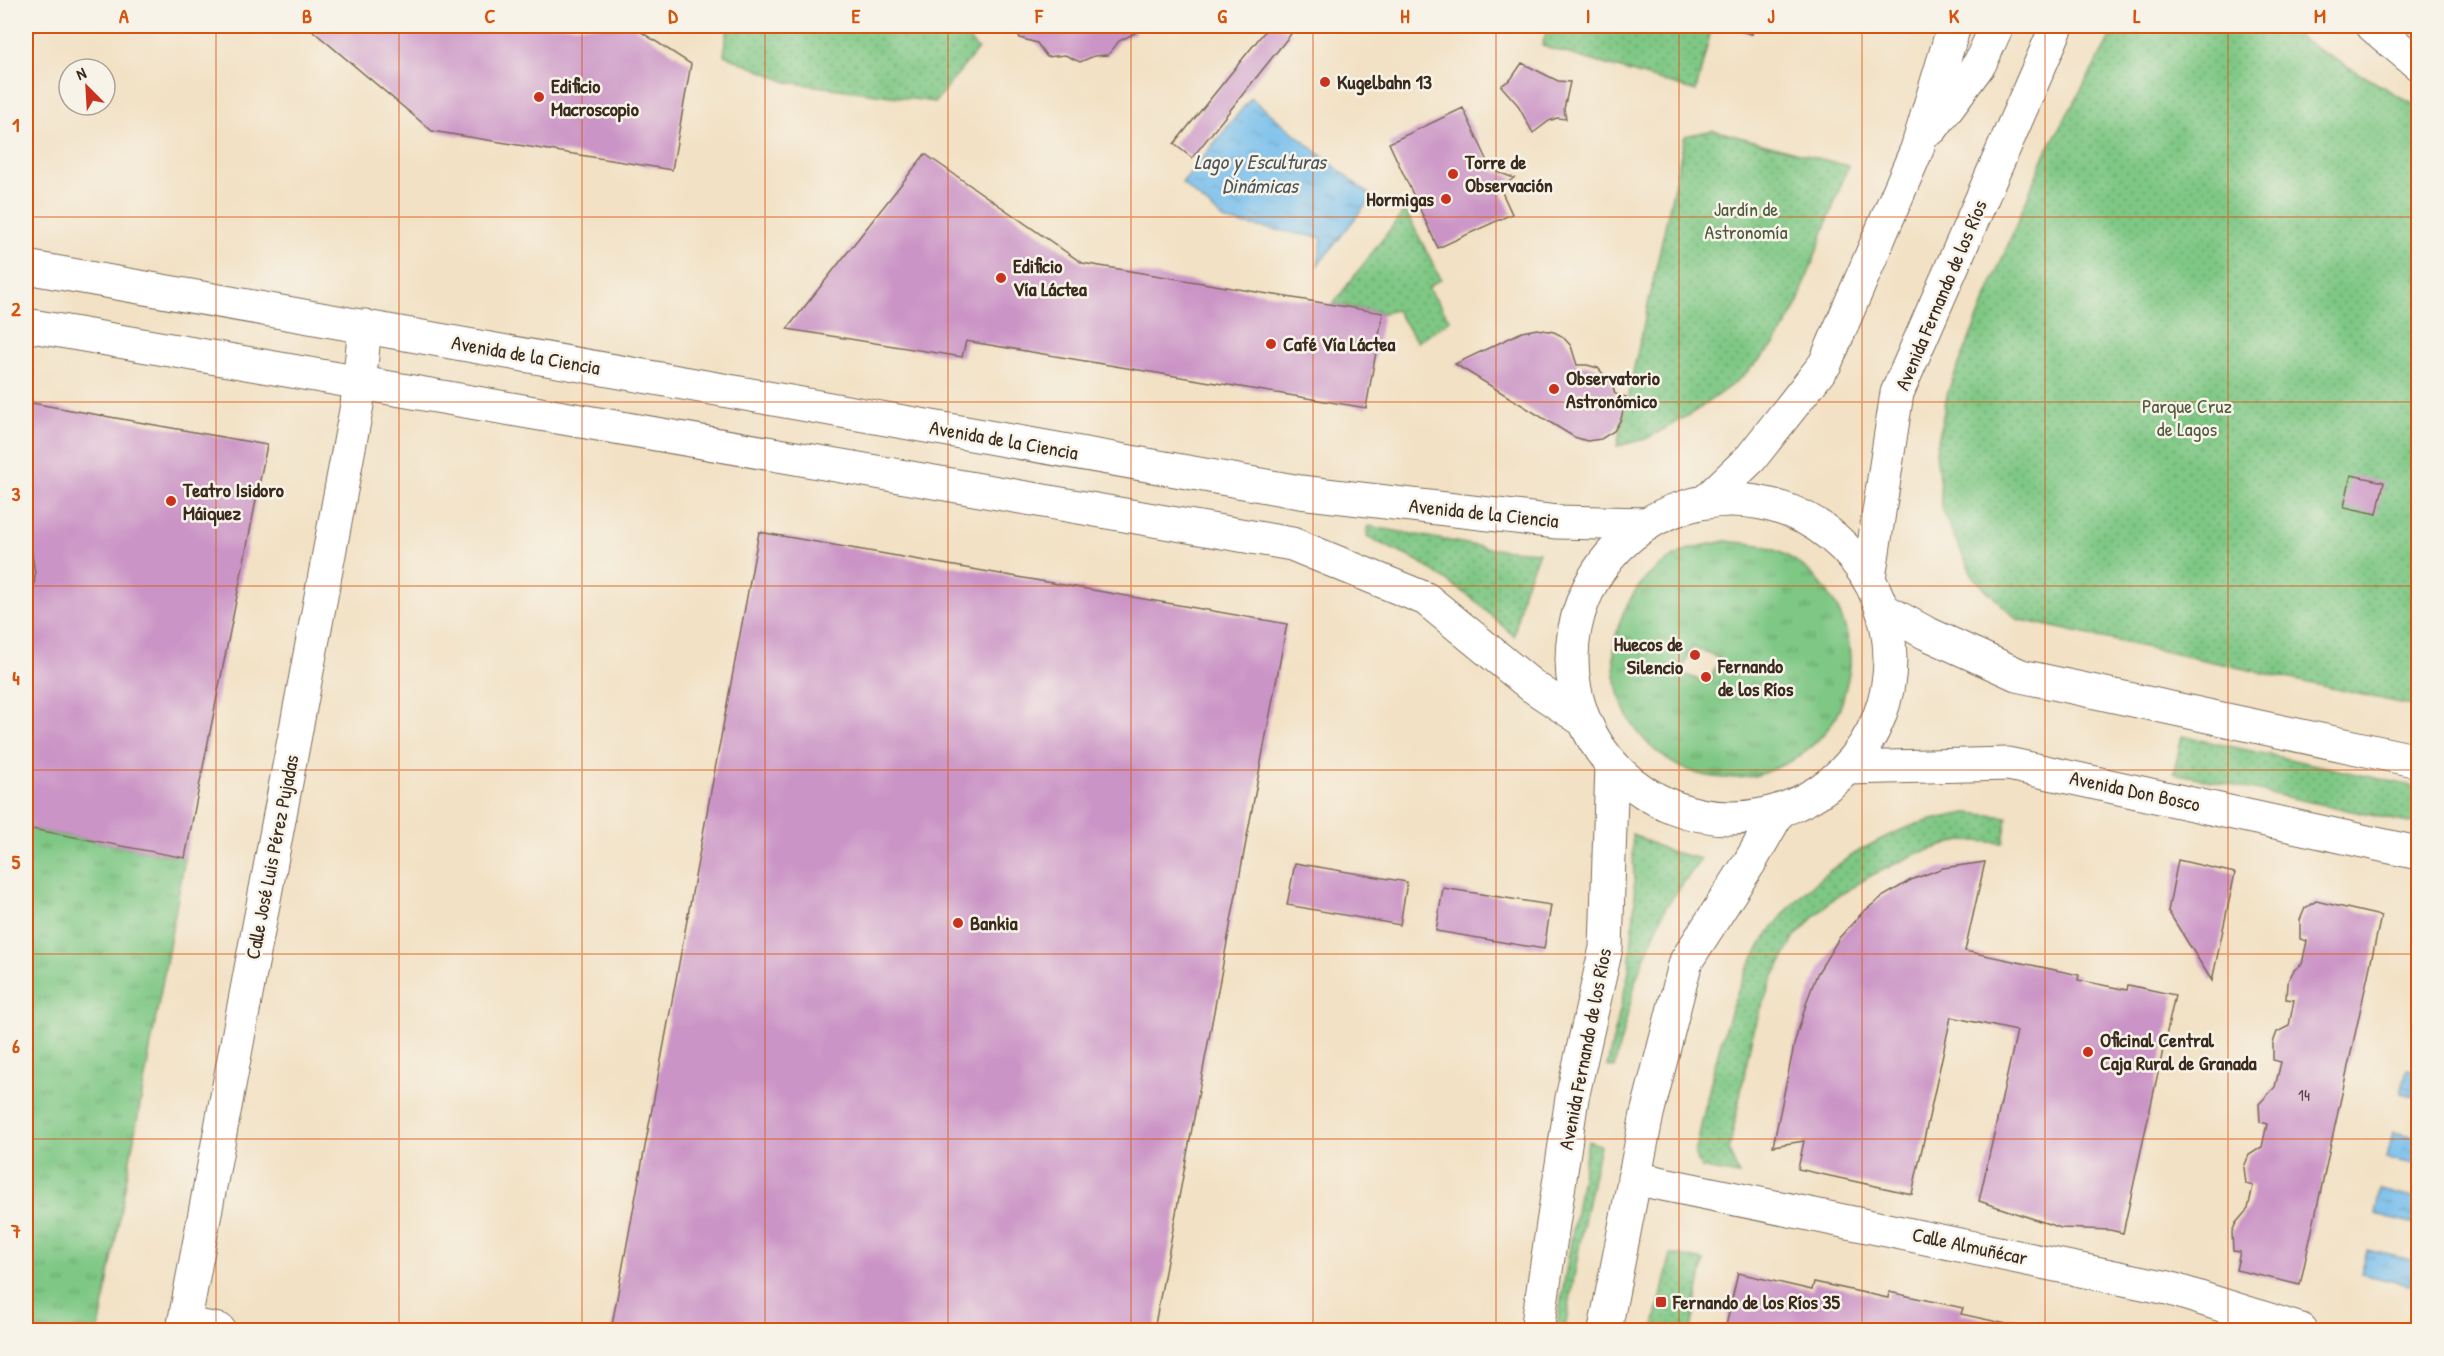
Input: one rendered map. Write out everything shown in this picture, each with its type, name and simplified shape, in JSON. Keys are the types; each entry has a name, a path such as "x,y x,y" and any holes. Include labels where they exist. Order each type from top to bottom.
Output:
{"main road":[{"path":"1705,502 1751,458 1825,364 1917,149 1954,26"},
{"path":"1917,149 1980,63 1997,26"},
{"name":"Avenida Fernando de los Ríos","path":"1869,578 1897,393 2057,26"},
{"path":"2373,26 2418,64"},
{"name":"Avenida de la Ciencia","path":"26,267 1300,492 1557,522 1647,524"},
{"path":"26,325 1292,544 1426,599 1532,686 1583,720"},
{"path":"361,383 365,326"},
{"name":"Calle José Luis Pérez Pujadas","path":"184,1327 361,383"},
{"path":"1741,500 1776,506 1825,530 1850,551 1869,578 1884,610 1891,654 1888,691 1874,730 1847,768 1817,793 1779,810 1743,818 1706,816 1679,810 1653,798 1612,765 1596,744 1583,720 1575,693 1572,664 1576,621 1586,591 1603,564 1623,542 1647,524 1675,510 1705,502 1741,500"},
{"path":"1884,610 1926,633 2021,676 2418,761"},
{"name":"Avenida Don Bosco","path":"1847,768 2008,764 2418,853"},
{"name":"Avenida Fernando de los Ríos","path":"1537,1330 1572,1098 1606,948 1612,765"},
{"path":"1605,1330 1647,1114 1686,961 1750,862 1779,810"},
{"name":"Calle Almuñécar","path":"1634,1178 2168,1287 2301,1330"},
{"path":"184,1327 219,1330"}],"green space":[{"path":"728,26 955,26 978,49 935,102 787,82 724,55"},
{"path":"1548,26 1712,26 1696,91 1542,46"},
{"name":"Parque Cruz de Lagos","path":"2117,26 2298,26 2298,38 2418,107 2418,707 2017,619 1974,578 1943,513 1936,451 1948,391 2046,152"},
{"name":"Jardín de Astronomía","path":"1713,130 1848,166 1795,310 1775,344 1741,378 1697,410 1646,439 1617,446 1685,136"},
{"path":"1405,210 1441,279 1428,288 1450,320 1417,342 1396,310 1383,313 1333,304"},
{"path":"1368,526 1494,549 1539,552 1523,591 1514,636 1473,599 1418,561 1367,537"},
{"path":"1726,541 1767,547 1801,565 1827,592 1837,608 1849,644 1850,668 1843,699 1827,730 1809,748 1790,762 1754,776 1706,775 1666,759 1637,730 1619,694 1614,654 1623,614 1647,578 1687,550","holes":["1692,647 1719,658 1709,684 1681,673"]},
{"path":"2182,736 2418,787 2418,825 2174,773"},
{"path":"1967,813 2007,817 2003,843 1962,840 1916,854 1872,875 1830,901 1795,937 1771,982 1753,1030 1729,1151 1739,1175 1701,1168 1695,1154 1727,1021 1743,979 1771,930 1810,888 1855,854 1913,825"},
{"path":"26,828 185,858 99,1330 26,1330"},
{"path":"1632,834 1668,851 1701,859 1665,908 1638,973 1614,1068 1607,1066 1629,971 1635,902"},
{"path":"1588,1141 1600,1145 1565,1330 1556,1330"},
{"path":"1671,1254 1704,1261 1691,1330 1653,1330"}],"water":[{"name":"Lago y Esculturas Dinámicas","path":"1251,98 1372,197 1318,265 1322,238 1226,221 1182,183"},
{"path":"2407,1069 2418,1071 2418,1097 2401,1093"},
{"path":"2393,1132 2418,1137 2418,1164 2387,1159"},
{"path":"2380,1190 2418,1199 2418,1225 2375,1214"},
{"path":"2367,1250 2416,1261 2410,1285 2361,1274"}],"building":[{"path":"26,26 43,26 26,36"},
{"name":"Edificio Macroscopio","path":"307,26 632,26 691,64 672,170 432,131"},
{"path":"1014,26 1135,26 1135,33 1119,41 1108,55 1094,56 1080,62 1065,55 1047,57 1037,43 1020,38"},
{"path":"1269,26 1280,26 1291,34 1192,158 1174,144"},
{"path":"1721,26 1754,26 1752,34"},
{"path":"1522,63 1558,81 1570,82 1564,109 1566,119 1557,118 1549,121 1533,133 1517,104 1501,86 1511,79"},
{"name":"Torre de Observación","path":"1463,108 1492,170 1514,178 1500,188 1512,214 1438,248 1389,143"},
{"name":"Edificio Vía Láctea","path":"925,154 1082,263 1383,313 1366,408 966,341 962,357 787,329"},
{"name":"Observatorio Astronómico","path":"1537,329 1562,336 1571,346 1577,365 1598,368 1612,384 1615,394 1626,397 1621,419 1614,431 1601,439 1587,441 1574,437 1455,364 1522,332"},
{"path":"26,402 267,445 185,858 26,828 26,612 34,587 35,574 31,547 26,534"},
{"path":"2351,475 2384,482 2377,514 2344,507"},
{"name":"Bankia","path":"759,532 1287,624 1154,1330 611,1330"},
{"path":"2178,860 2235,873 2212,981 2168,911"},
{"name":"Oficinal Central Caja Rural de Granada","path":"1985,862 1965,951 2079,975 2078,980 2127,990 2128,985 2175,995 2123,1233 2110,1230 2061,1228 1979,1201 2017,1031 1951,1017 1912,1194 1798,1169 1804,1141 1773,1146 1795,1041 1808,998 1817,974 1839,938 1862,913 1882,897 1911,880 1943,868"},
{"path":"1295,863 1407,882 1400,925 1287,905"},
{"path":"1443,888 1551,905 1544,949 1436,931"},
{"path":"2316,901 2381,916 2300,1285 2236,1270 2240,1252 2233,1251 2232,1232 2236,1223 2248,1209 2253,1186 2246,1184 2244,1167 2249,1155 2262,1147 2267,1124 2260,1122 2259,1104 2275,1087 2281,1062 2273,1060 2273,1043 2277,1032 2289,1026 2294,1000 2286,999 2287,983 2294,970 2302,964 2307,941 2300,939 2300,920 2305,908"},
{"path":"1738,1273 1812,1290 1814,1282 1888,1298 1889,1292 1963,1308 1961,1314 2034,1330 1725,1330"},
{"path":"2037,1324 2061,1330 2035,1330"}],"place":[{"name":"Kugelbahn 13","path":"1325,82"},
{"name":"Edificio Macroscopio","path":"539,97"},
{"name":"Torre de Observación","path":"1453,174"},
{"name":"Hormigas","path":"1446,199"},
{"name":"Edificio Vía Láctea","path":"1001,278"},
{"name":"Café Vía Láctea","path":"1271,344"},
{"name":"Observatorio Astronómico","path":"1554,389"},
{"name":"Teatro Isidoro Máiquez","path":"171,501"},
{"name":"Huecos de Silencio","path":"1695,655"},
{"name":"Fernando de los Ríos","path":"1706,677"},
{"name":"Bankia","path":"958,923"},
{"name":"Oficinal Central Caja Rural de Granada","path":"2088,1052"},
{"name":"Fernando de los Ríos 35","path":"1661,1302"}]}
